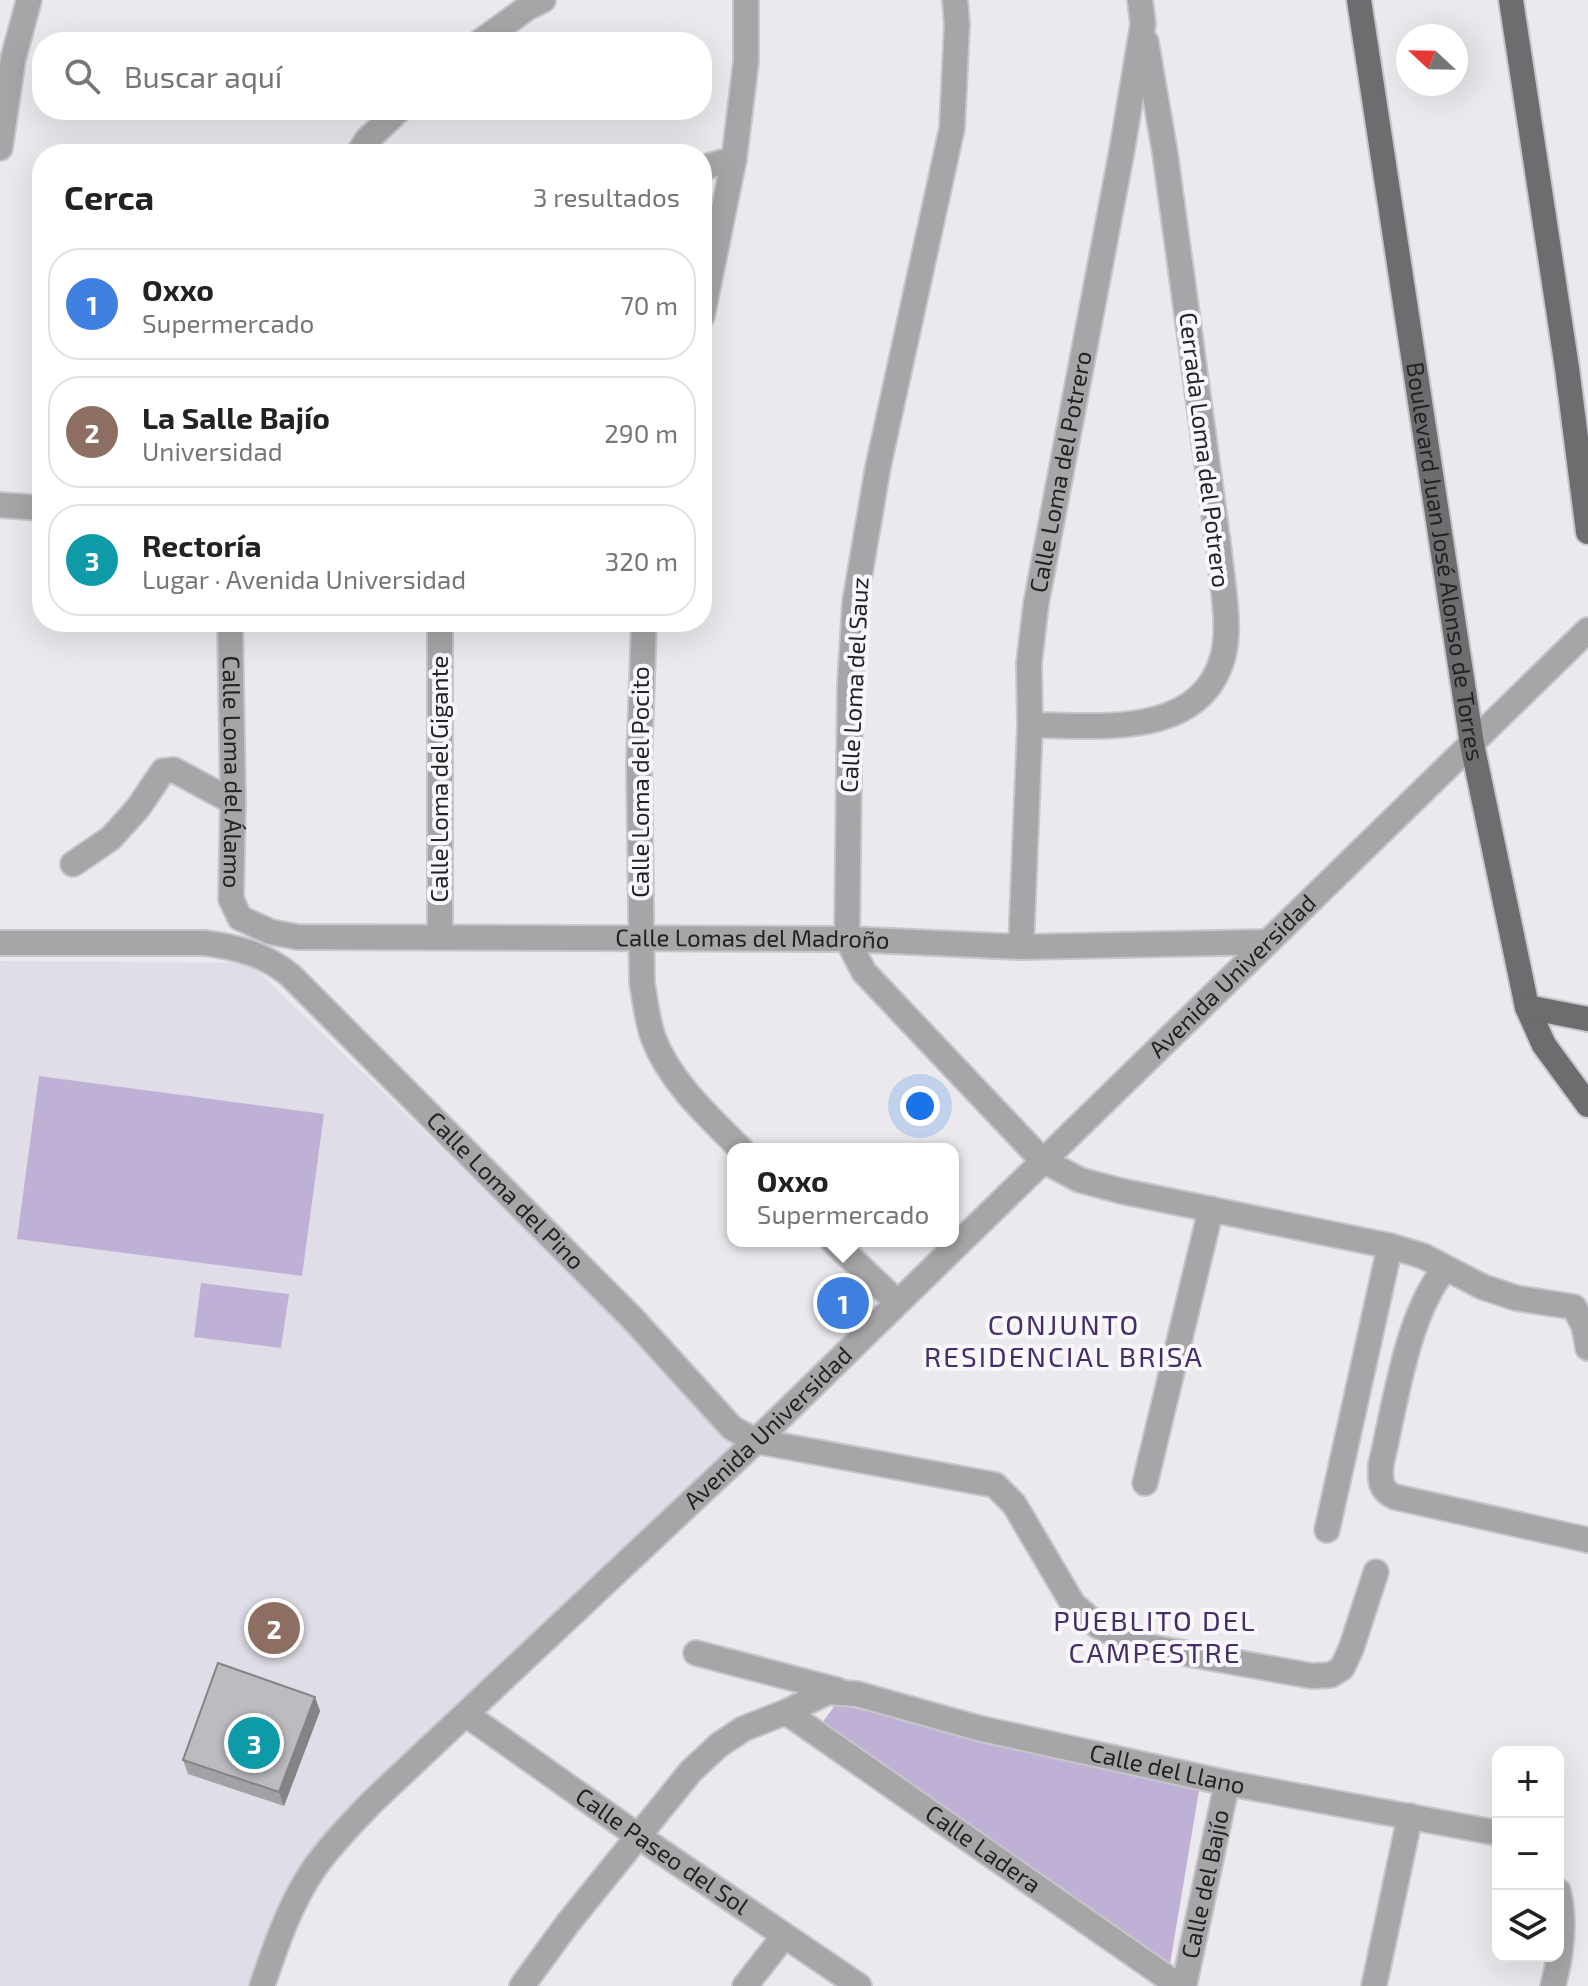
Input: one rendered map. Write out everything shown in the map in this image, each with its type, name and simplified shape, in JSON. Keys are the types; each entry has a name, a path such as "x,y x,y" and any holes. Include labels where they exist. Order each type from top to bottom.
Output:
{"main road":[{"name":"Boulevard Juan José Alonso de Torres","path":"1359,0 1472,744 1527,1007 1544,1045 1588,1105"},
{"path":"1511,0 1567,368 1588,532"},
{"path":"1527,1007 1588,1019"}],"street":[{"path":"0,148 13,59 29,0"},
{"path":"494,32 543,0"},
{"path":"712,267 734,159 746,62 746,0"},
{"name":"Calle Loma del Sauz","path":"955,0 957,24 952,128 878,467 855,602 850,685 847,939 864,972 1042,1160 1080,1180 1390,1246 1423,1256 1483,1287 1516,1298 1574,1307 1584,1326 1588,1348"},
{"name":"Calle Loma del Potrero","path":"1021,947 1030,725 1029,663 1036,604 1122,150 1142,12"},
{"name":"Cerrada Loma del Potrero","path":"1030,725 1137,725 1164,718 1196,701 1214,680 1224,654 1225,616 1219,551 1165,153 1142,12"},
{"path":"364,144 388,120"},
{"path":"1122,150 1144,146 1165,153"},
{"path":"712,165 734,159"},
{"path":"0,505 32,507"},
{"name":"Avenida Universidad","path":"959,1241 1588,630"},
{"name":"Calle Loma del Álamo","path":"230,632 231,899 233,909 240,918"},
{"name":"Calle Loma del Gigante","path":"440,632 440,936"},
{"name":"Calle Loma del Pocito","path":"644,632 639,764 642,982 647,1016 654,1041 668,1067 735,1143"},
{"path":"73,864 111,838 138,808 163,771 174,770 233,802"},
{"name":"Calle Lomas del Madroño","path":"240,918 271,932 297,937 847,939 1021,947 1268,942"},
{"name":"Calle Loma del Pino","path":"0,943 204,943 248,951 274,961 633,1319 732,1428 756,1441"},
{"path":"1145,1483 1211,1209"},
{"path":"1327,1530 1390,1246"},
{"path":"839,1247 897,1302"},
{"name":"Avenida Universidad","path":"262,1986 296,1900 315,1867 342,1833 756,1441 953,1247"},
{"path":"1445,1269 1428,1293 1415,1321 1381,1464 1380,1478 1384,1489 1395,1497 1588,1540"},
{"path":"756,1441 995,1485 1014,1504 1073,1604 1098,1626 1150,1647 1312,1676 1331,1675 1342,1668 1351,1649 1376,1572"},
{"name":"Calle del Llano","path":"696,1653 978,1728 1227,1783 1492,1832"},
{"path":"522,1986 568,1923 691,1771 719,1745 743,1729 828,1692 839,1691"},
{"name":"Calle Ladera","path":"786,1712 1182,1986"},
{"name":"Calle Paseo del Sol","path":"467,1715 859,1986"},
{"name":"Calle del Bajío","path":"1182,1986 1227,1783"},
{"path":"1374,1986 1410,1816"},
{"path":"745,1986 784,1936"},
{"path":"1553,1986 1559,1962"}],"shaded area":[{"path":"0,961 249,963 747,1442 350,1813 259,1986 0,1986"},
{"path":"39,1076 324,1114 302,1276 17,1239"},
{"path":"201,1283 289,1294 281,1348 194,1337"},
{"path":"836,1704 1200,1785 1169,1970 822,1723"}],"building":[{"path":"218,1663 315,1697 279,1792 183,1760"}],"place":[{"name":"Oxxo","path":"843,1303"},
{"name":"La Salle Bajío","path":"274,1628"},
{"name":"Rectoría","path":"254,1743"}],"district":[{"name":"CONJUNTO RESIDENCIAL BRISA","path":"1064,1341"},
{"name":"PUEBLITO DEL CAMPESTRE","path":"1155,1637"}]}
